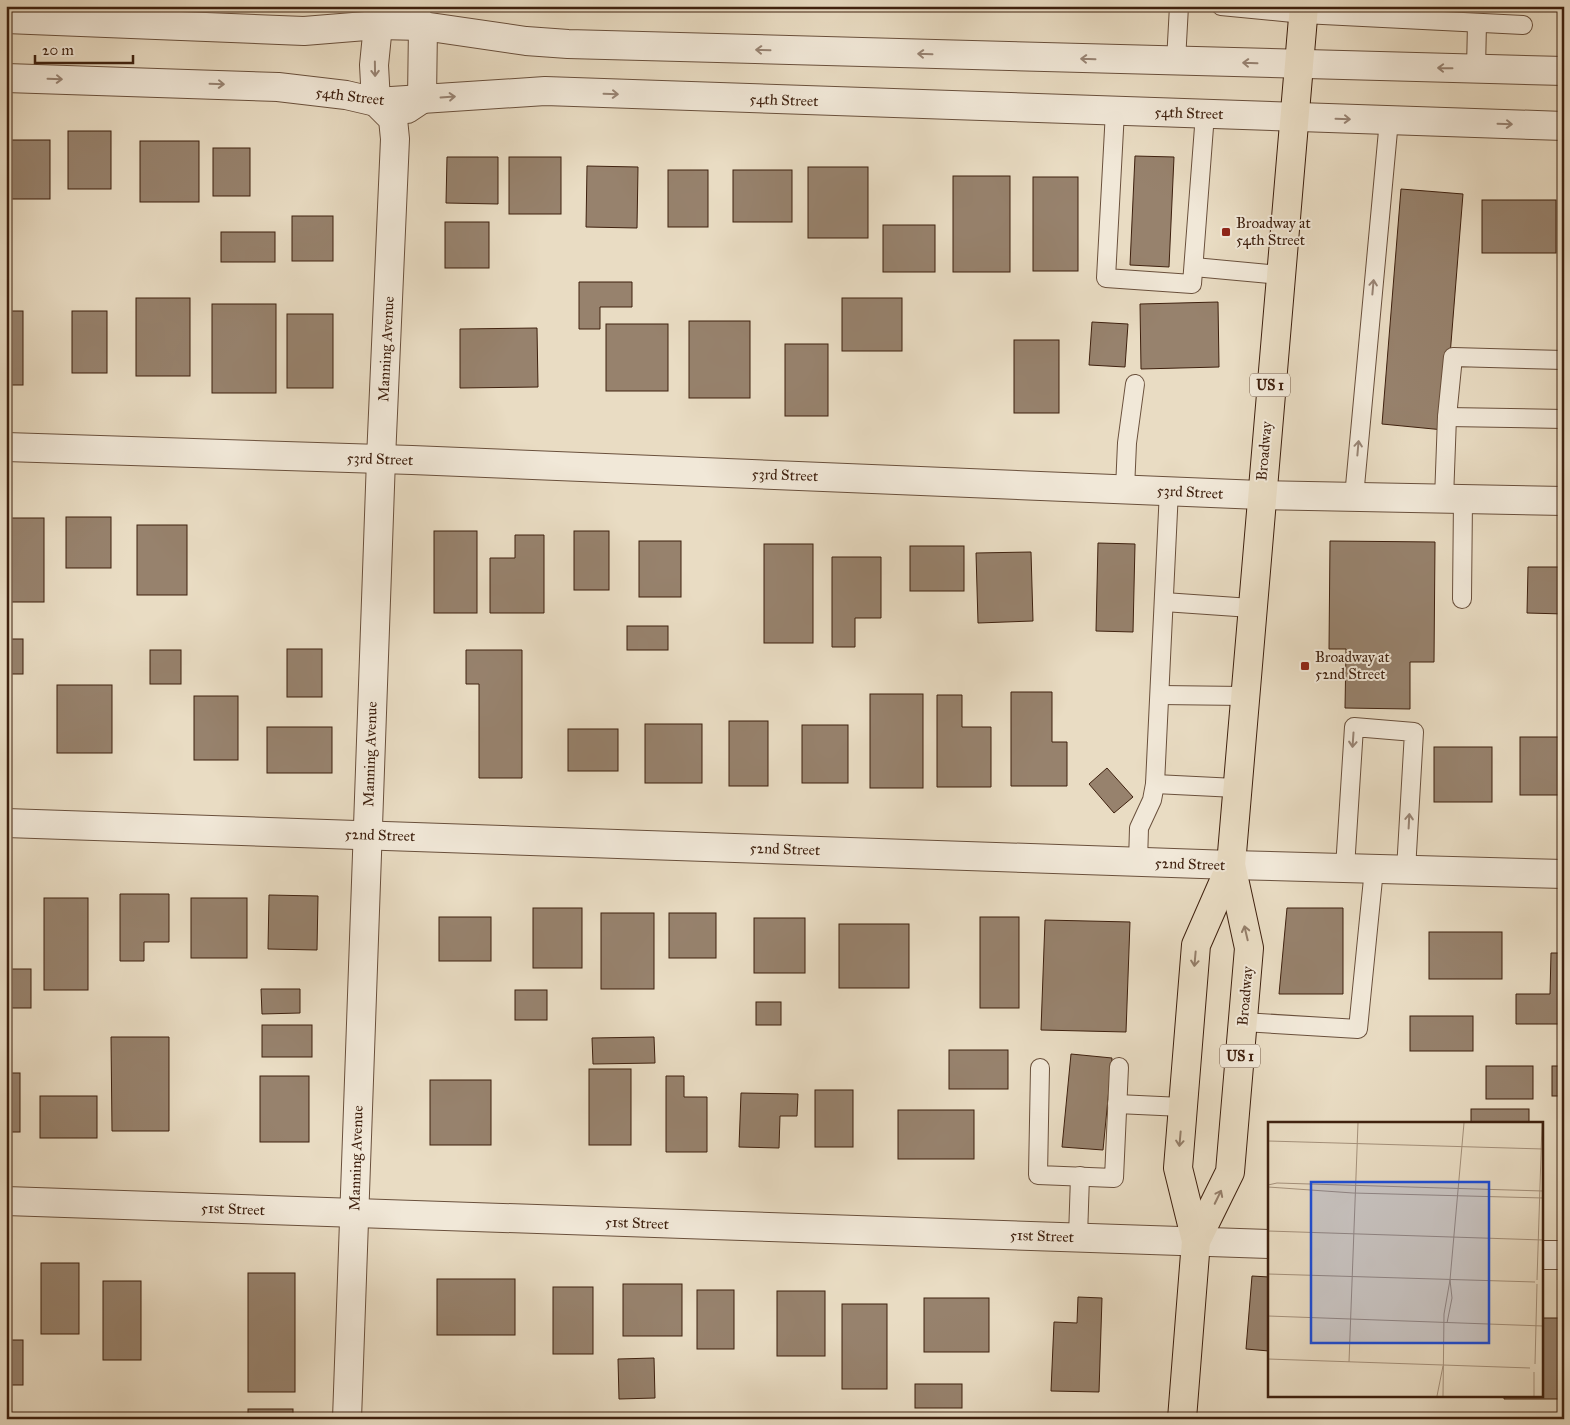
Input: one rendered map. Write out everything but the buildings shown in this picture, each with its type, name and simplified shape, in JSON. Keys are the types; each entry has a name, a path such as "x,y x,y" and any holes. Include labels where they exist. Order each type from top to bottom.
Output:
{"main road":[{"name":"Broadway","path":"1196,1241 1230,1172 1249,948 1231,865 1260,495 1303,10"},
{"name":"Broadway","path":"1182,1419 1196,1241 1178,1168 1196,945 1231,865"}],"street":[{"path":"6,19 304,31 385,16 415,16 526,42 1564,71"},
{"name":"Manning Avenue","path":"346,1419 381,459 395,139 385,110 374,65 385,16"},
{"path":"385,110 422,99 415,16"},
{"name":"54th Street","path":"6,78 278,87 385,110"},
{"name":"54th Street","path":"422,99 544,91 1564,126"},
{"name":"53rd Street","path":"6,447 381,459 1260,495 1564,501"},
{"name":"52nd Street","path":"6,823 1138,862 1564,874"},
{"name":"51st Street","path":"6,1201 1268,1244"},
{"path":"1542,1255 1564,1256"}],"lane":[{"path":"1176,61 1179,6"},
{"path":"1221,6 1523,25"},
{"path":"1476,69 1477,23"},
{"path":"1115,111 1106,278 1192,284 1204,114"},
{"path":"1354,497 1389,120"},
{"path":"1194,267 1280,275"},
{"path":"1462,600 1447,417 1453,357 1564,360"},
{"path":"1125,489 1127,443 1135,384"},
{"path":"1447,417 1564,419"},
{"path":"1138,862 1139,828 1152,800 1155,784 1169,490"},
{"path":"1164,602 1251,608"},
{"path":"1160,695 1244,696"},
{"path":"1345,868 1354,727 1414,732 1406,870"},
{"path":"1155,784 1236,788"},
{"path":"1243,1022 1358,1029 1374,869"},
{"path":"1040,1068 1038,1175 1114,1178 1119,1067"},
{"path":"1117,1104 1182,1107"},
{"path":"1078,1237 1080,1176"}],"place":[{"name":"Broadway at 54th Street","path":"1226,232"},
{"name":"Broadway at 52nd Street","path":"1305,666"}]}
